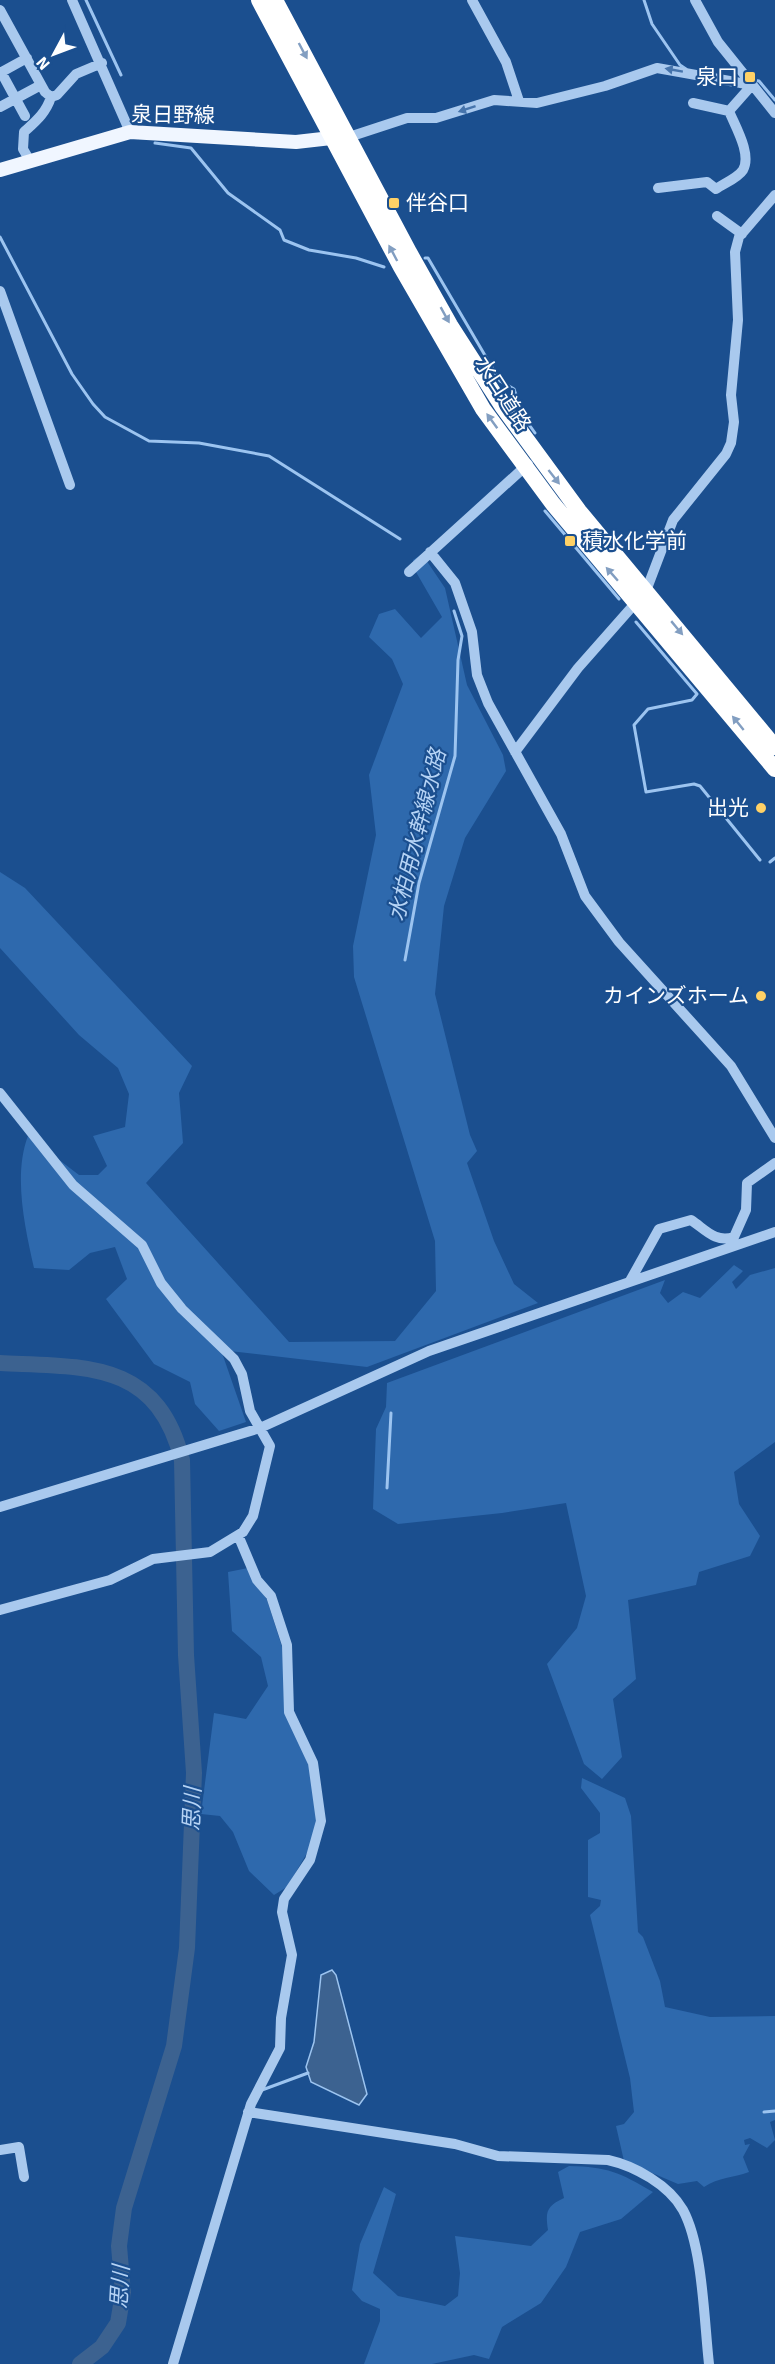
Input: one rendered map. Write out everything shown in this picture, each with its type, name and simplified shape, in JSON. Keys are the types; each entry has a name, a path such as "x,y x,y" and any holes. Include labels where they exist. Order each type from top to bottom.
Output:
{"highway":[{"name":"水口道路","path":"259,0 331,138 442,340 483,409 531,461 641,596 775,768"},
{"name":"水口道路","path":"275,0 450,325 531,461"},
{"name":"水口道路","path":"641,596 775,747"}],"main road":[{"name":"泉日野線","path":"0,170 130,132 296,142 349,137"}],"street":[{"path":"72,0 102,63 130,132"},
{"path":"472,0 506,62 519,101"},
{"path":"694,0 718,42 775,113"},
{"path":"0,10 41,85 51,97"},
{"path":"25,116 1,73 27,58"},
{"path":"30,161 23,149 24,132 38,120 51,97 57,95 76,74 102,63"},
{"path":"349,137 407,118 436,118 494,100 537,103 605,86 657,68 752,85"},
{"path":"0,107 41,85"},
{"path":"729,111 752,85"},
{"path":"693,103 729,111"},
{"path":"658,188 707,182 716,189 742,172 745,163 743,147 729,111"},
{"path":"515,752 578,668 641,596 673,520 726,454 731,443 735,422 731,377 738,320 734,260 742,234 775,195"},
{"path":"717,216 742,234"},
{"path":"0,291 70,485"},
{"path":"409,572 531,461"},
{"path":"430,552 455,583 472,632 477,675 488,703 561,834 580,885 592,907 619,942 731,1066 775,1138"},
{"path":"0,1093 73,1185 142,1245 161,1283 182,1309 234,1359 242,1374 250,1411 270,1446 253,1516 238,1535 210,1552 153,1559 110,1580 0,1610"},
{"path":"735,1242 746,1210 747,1183 775,1163"},
{"path":"630,1281 659,1230 691,1220 715,1238 735,1242"},
{"path":"0,1507 260,1428 429,1351 735,1242 775,1232"},
{"path":"173,2364 248,2112 280,2048 281,2018 292,1955 282,1912 284,1899 310,1860 321,1821 312,1763 289,1712 287,1645 271,1596 257,1580 238,1535"},
{"path":"248,2112 455,2144 498,2156 608,2160 625,2164 672,2195 691,2228 709,2364"},
{"path":"0,2150 19,2147 24,2177"}],"shaded area":[{"path":"422,554 445,588 467,685 503,755 506,771 465,838 444,906 435,994 470,1135 477,1151 467,1163 494,1241 514,1284 538,1303 367,1367 221,1350 246,1422 219,1431 195,1404 190,1382 154,1364 106,1299 127,1279 115,1247 90,1253 69,1270 34,1268 24,1219 21,1184 21,1167 28,1136 79,1175 98,1175 107,1166 93,1136 125,1127 129,1094 118,1068 79,1035 0,948 0,872 25,888 192,1066 179,1093 183,1143 146,1183 289,1342 395,1341 436,1291 435,1241 354,977 353,946 376,835 369,775 403,684 392,659 369,637 379,614 395,609 421,638 442,617 416,572 413,560"},
{"path":"734,1265 743,1271 732,1282 736,1289 750,1275 775,1268 775,1442 734,1472 739,1504 760,1536 750,1556 699,1572 696,1585 628,1600 636,1679 613,1699 622,1757 602,1779 584,1764 547,1664 577,1628 586,1596 566,1503 502,1513 398,1524 373,1509 376,1429 386,1407 387,1383 665,1280 660,1293 668,1303 683,1292 700,1298"},
{"path":"248,1568 267,1600 283,1650 284,1694 310,1766 318,1816 310,1848 287,1887 274,1895 249,1871 233,1832 220,1816 201,1814 214,1713 246,1719 268,1686 261,1657 232,1631 228,1572"},
{"path":"582,1778 625,1798 631,1816 638,1932 643,1937 660,1981 665,2007 710,2017 775,2016 775,2120 770,2122 775,2140 767,2148 750,2138 744,2140 745,2145 750,2144 743,2157 749,2172 721,2179 704,2187 697,2181 678,2184 624,2161 616,2126 624,2124 634,2112 630,2078 590,1915 600,1906 601,1900 588,1897 588,1840 600,1833 600,1813 581,1788"},
{"path":"332,1970 336,1975 367,2094 359,2105 311,2082 306,2067 314,2042 321,1975"},
{"path":"569,2166 604,2169 653,2192 621,2219 580,2232 566,2267 541,2303 502,2327 489,2359 474,2355 432,2364 364,2364 380,2321 380,2309 362,2301 352,2290 360,2244 384,2187 396,2194 373,2273 398,2296 445,2306 458,2296 460,2273 455,2236 531,2246 548,2230 548,2210 564,2198 558,2172"}],"waterway":[{"path":"86,0 121,75"},
{"path":"644,0 652,24 680,65 686,69"},
{"path":"752,80 759,81 775,100"},
{"path":"155,143 191,148 228,193 280,230 284,240 309,250 356,258 384,267"},
{"name":"水柏用水幹線水路","path":"0,237 72,374 105,417 149,441 199,443 269,456 400,539"},
{"path":"425,258 428,258 500,381 514,389 523,416 535,433"},
{"path":"545,511 619,599"},
{"name":"水柏用水幹線水路","path":"405,960 419,883 455,756 458,660 462,636 454,611"},
{"path":"636,622 697,694 692,700 648,709 634,725 646,792 694,784 700,786 760,860"},
{"path":"770,862 775,858"},
{"name":"思川","path":"0,1363 88,1369 114,1375 136,1386 155,1403 170,1427 182,1460 186,1655 194,1773 187,1948 174,2046 124,2208 119,2246 123,2293 118,2323 102,2347 80,2364"},
{"name":"水柏用水幹線水路","path":"387,1488 391,1413"},
{"path":"262,2090 308,2073"},
{"name":"水柏用水幹線水路","path":"764,2112 775,2111"}],"place":[{"name":"泉口","path":"750,77"},
{"name":"伴谷口","path":"394,203"},
{"name":"積水化学前","path":"570,541"},
{"name":"出光","path":"761,808"},
{"name":"カインズホーム","path":"761,996"}]}
